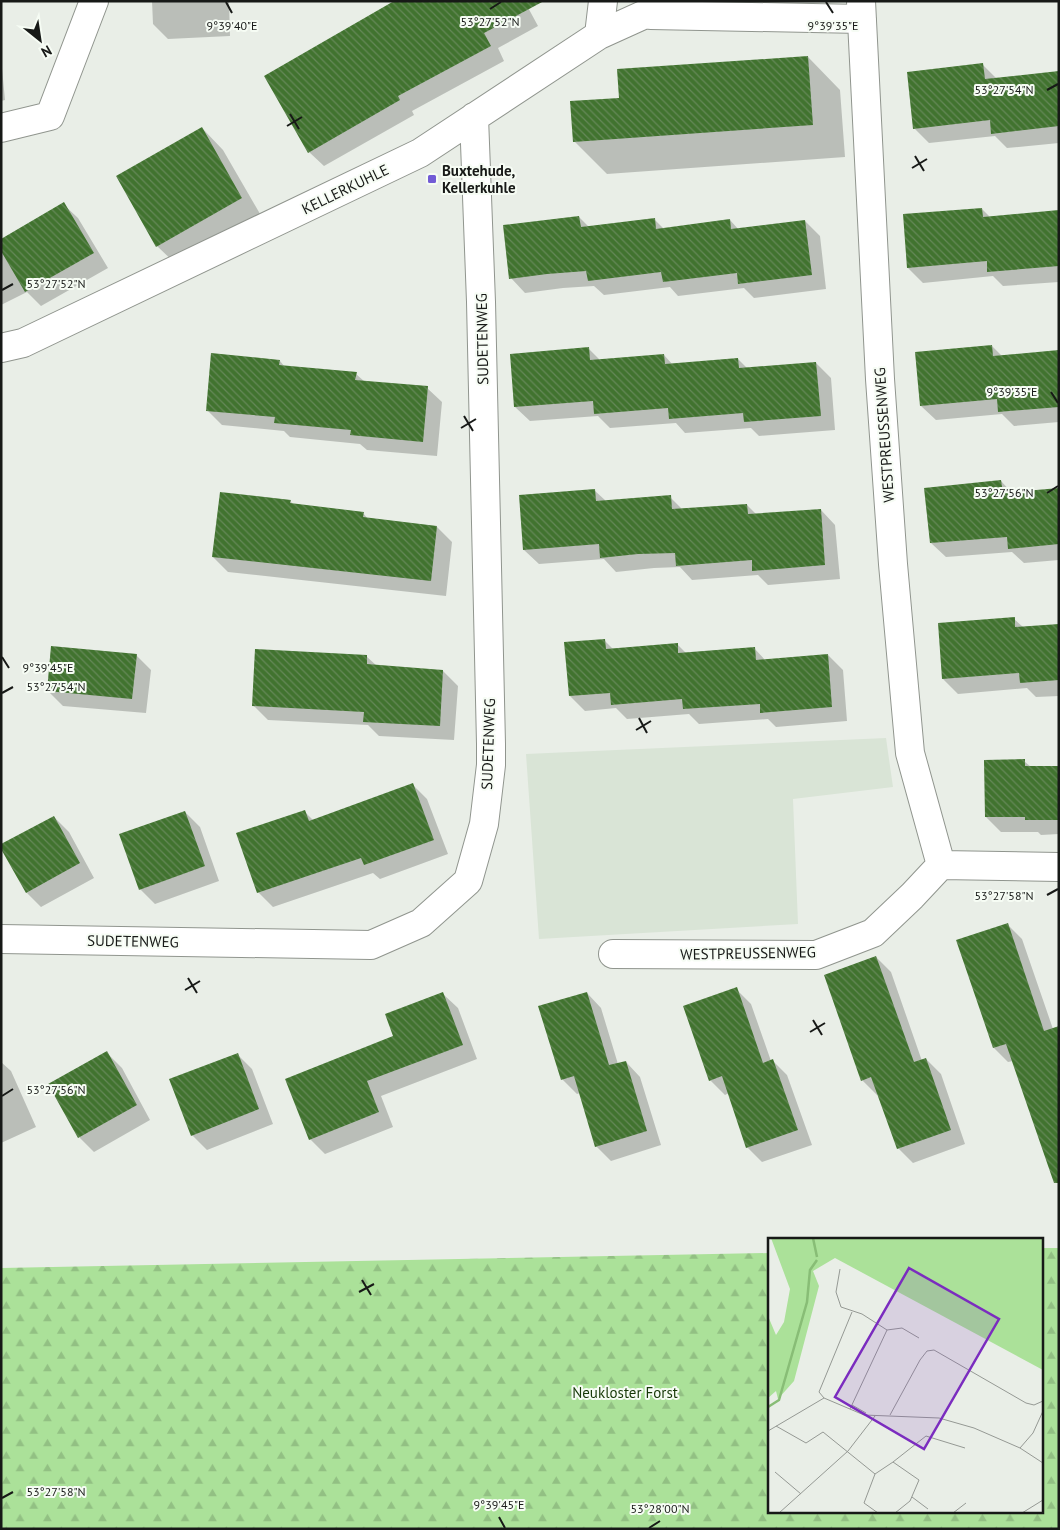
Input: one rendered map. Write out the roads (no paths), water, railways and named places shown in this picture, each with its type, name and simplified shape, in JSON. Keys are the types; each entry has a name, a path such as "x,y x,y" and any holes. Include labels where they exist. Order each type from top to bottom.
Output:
{"street":[{"path":"1,128 50,116 94,1"},
{"path":"599,35 604,1"},
{"name":"KELLERKUHLE","path":"1,348 23,343 420,153 599,35 674,1"},
{"path":"645,15 862,10"},
{"name":"WESTPREUSSENWEG","path":"613,954 816,955 873,933 941,865 910,753 906,720 880,379 862,10"},
{"name":"SUDETENWEG","path":"1,939 372,945 421,923 468,881 484,824 491,744 481,302 474,117"},
{"path":"941,865 1059,867"}],"place":[{"name":"Buxtehude, Kellerkuhle","path":"432,179"}],"park label":[{"name":"Neukloster Forst","path":"625,1392"}]}
